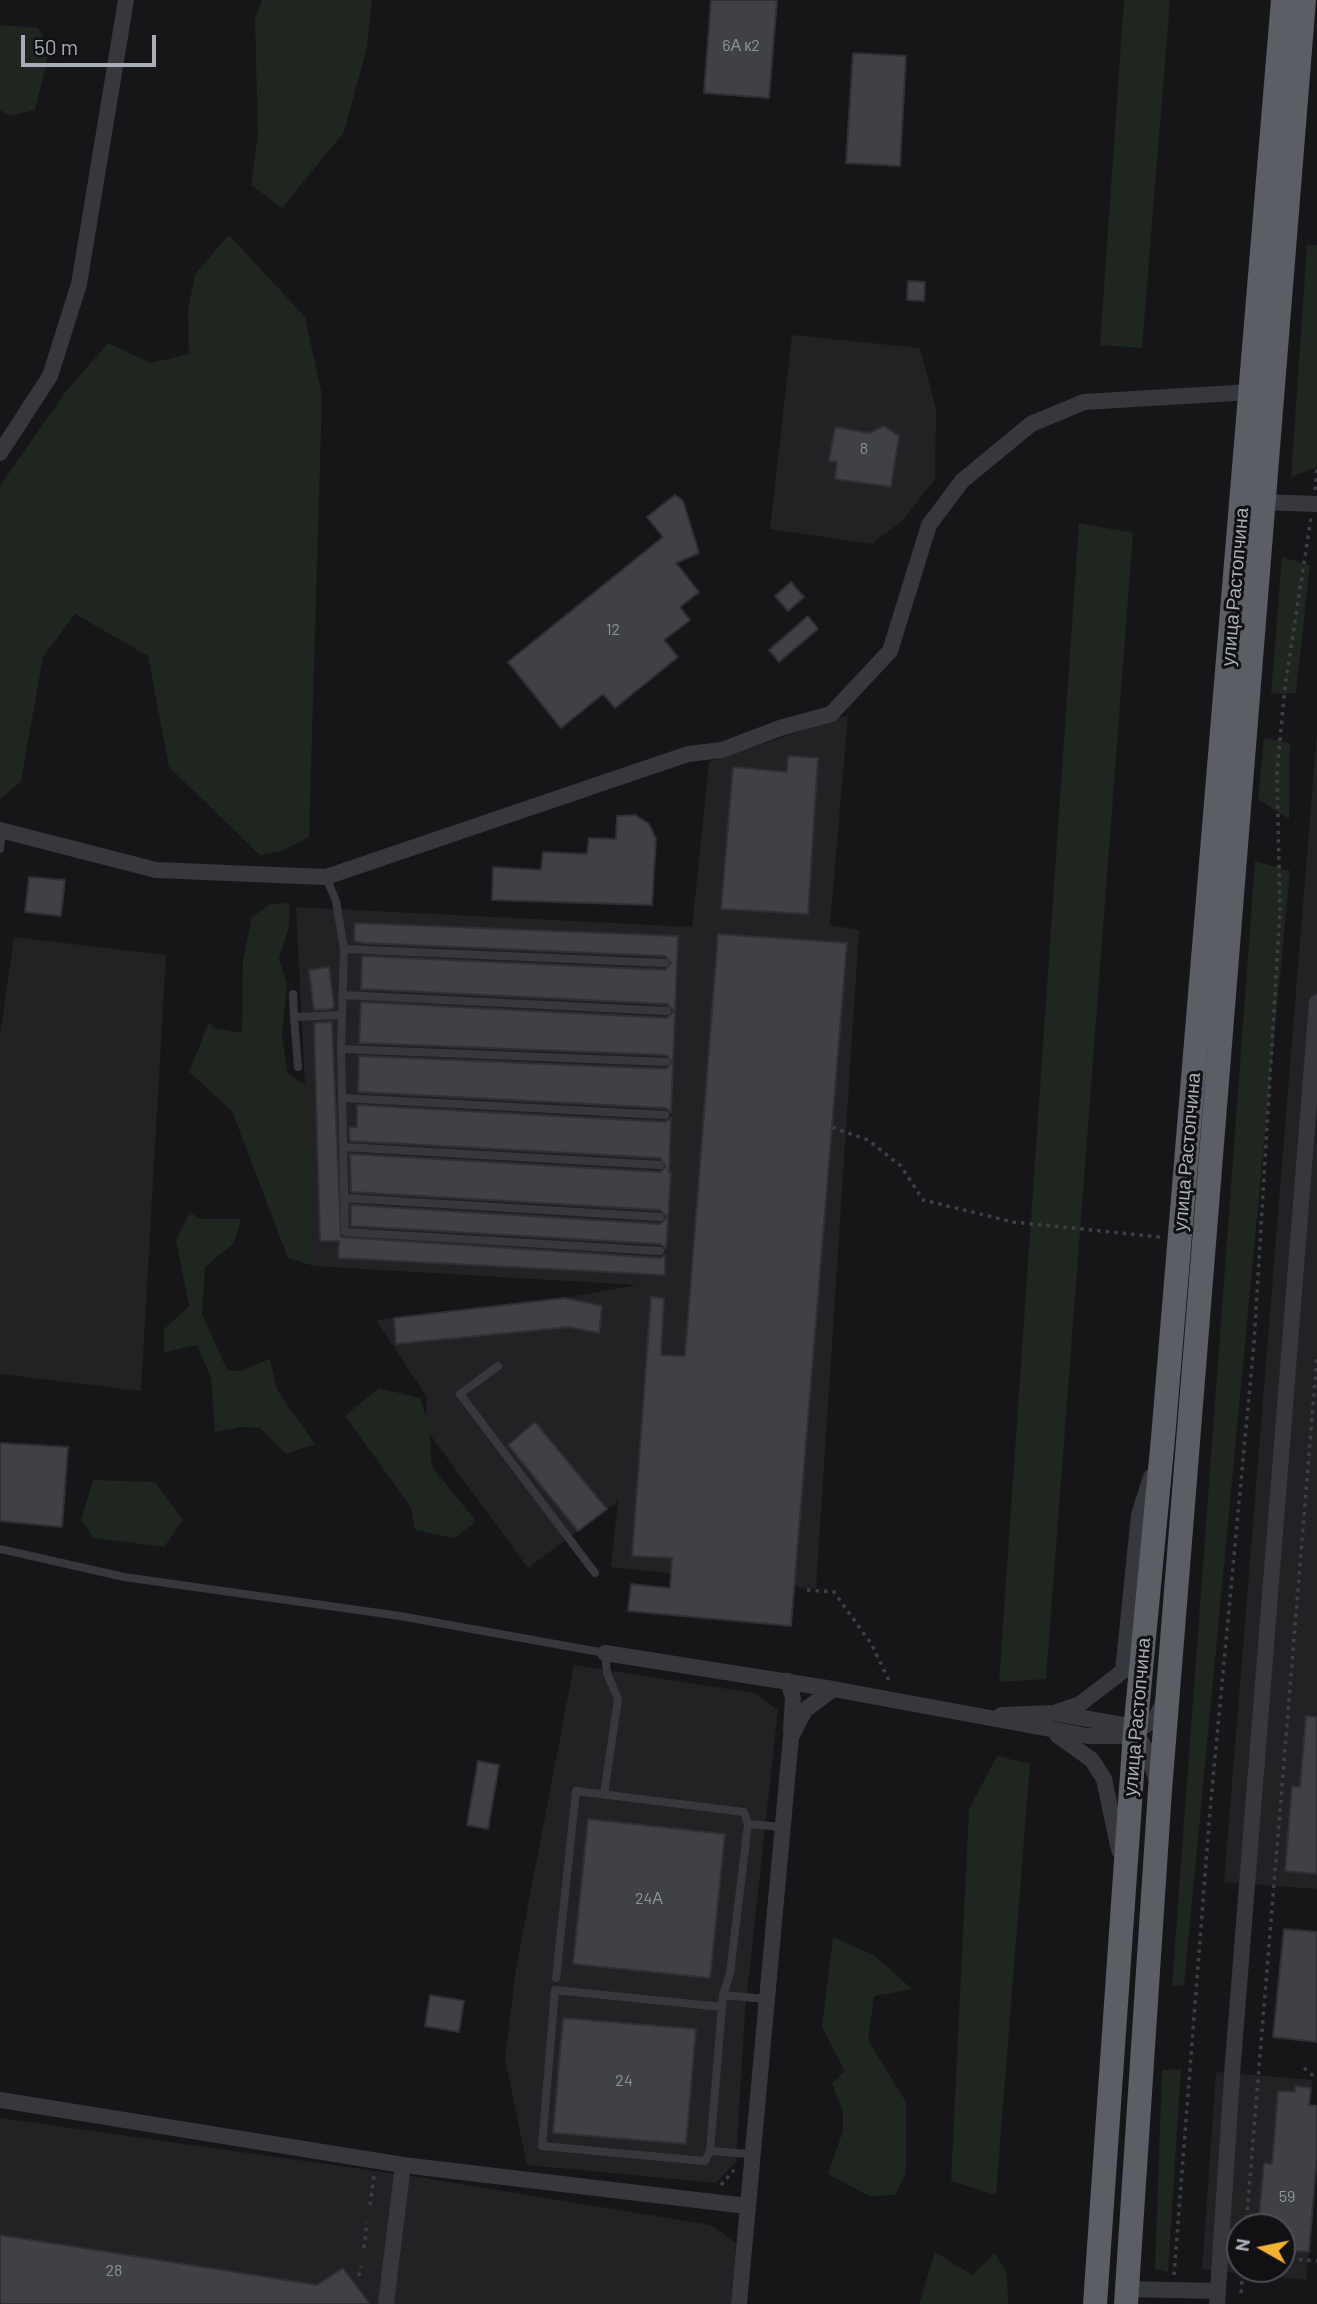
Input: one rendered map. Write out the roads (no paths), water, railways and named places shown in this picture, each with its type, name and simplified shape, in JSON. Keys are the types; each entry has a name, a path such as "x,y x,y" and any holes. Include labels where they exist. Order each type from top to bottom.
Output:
{"highway":[{"name":"улица Растопчина","path":"1095,2304 1135,1732 1131,1676 1163,1438 1283,0"},
{"name":"улица Растопчина","path":"1127,2297 1160,1790 1304,0"}],"street":[{"path":"0,453 50,376 79,284 126,0"},
{"path":"1,830 156,870 326,877 688,754 722,750 780,728 831,715 890,651 929,525 961,481 1031,424 1084,402 1251,392"},
{"name":"улица Растопчина","path":"1262,502 1315,503"},
{"path":"1127,2297 1173,2291 1218,2298 1233,2062 1317,1002"},
{"path":"605,1653 898,1700 1052,1732 1106,1737 1135,1732 1155,1719 1169,1681 1152,1682 1131,1676 1080,1704 1054,1713"},
{"path":"739,2304 747,2206 746,2153 766,1999 791,1737 793,1698 788,1681"},
{"path":"791,1737 805,1710 833,1689"},
{"path":"985,1716 1054,1713 1108,1720 1135,1732 1147,1751 1160,1790"},
{"path":"1052,1732 1092,1760 1104,1779 1125,1885"},
{"path":"0,2100 403,2165 747,2206"},
{"path":"386,2304 403,2165"}],"lane":[{"path":"0,849 1,830"},
{"path":"326,877 336,901 344,949 341,1049 345,1232 660,1251"},
{"path":"344,949 665,963"},
{"path":"293,994 298,1068"},
{"path":"342,995 667,1011"},
{"path":"294,1017 342,1015"},
{"path":"341,1049 666,1062"},
{"path":"342,1098 664,1115"},
{"path":"343,1147 660,1165"},
{"path":"344,1198 660,1217"},
{"path":"498,1366 460,1394 595,1573"},
{"path":"0,1549 124,1577 325,1608 400,1616 605,1653 607,1673 618,1699 604,1794"},
{"path":"555,1978 576,1791 744,1812 748,1824 730,1973 723,1995 722,2007 710,2151 705,2161 542,2146 555,1990 722,2007"},
{"path":"748,1824 782,1827"},
{"path":"723,1995 766,1999"},
{"path":"710,2151 746,2153"}]}
